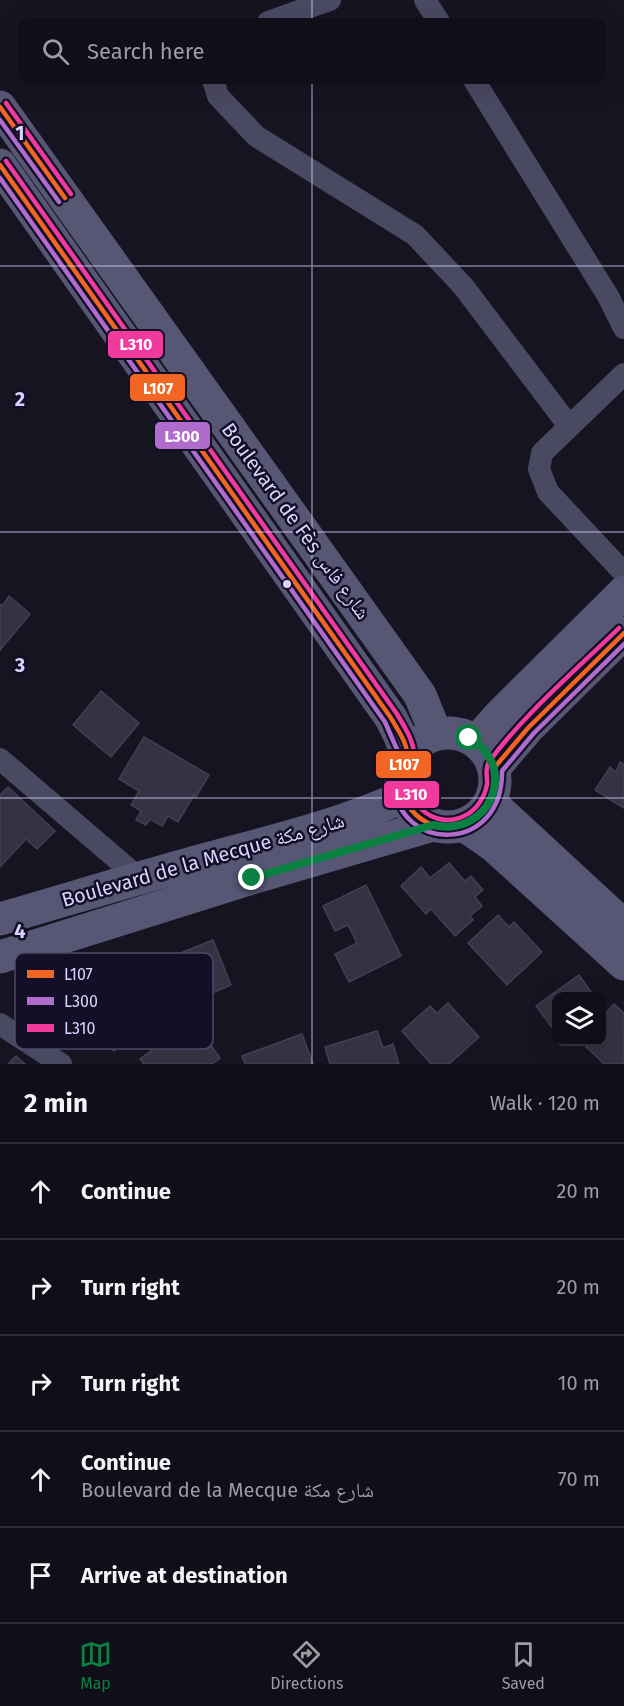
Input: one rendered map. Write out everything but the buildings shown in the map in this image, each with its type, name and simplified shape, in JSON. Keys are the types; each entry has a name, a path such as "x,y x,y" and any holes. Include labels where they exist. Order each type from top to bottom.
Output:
{"main road":[{"name":"Boulevard de Fès شارع فاس","path":"0,107 420,695 436,734"},
{"name":"Boulevard de Fès شارع فاس","path":"0,165 391,718 407,756"},
{"path":"485,755 504,710 624,592"},
{"path":"485,755 528,728 624,633"},
{"path":"448,825 480,815 490,802 495,787 485,755 459,734 436,734 423,740 407,756 401,776 404,796 415,814 448,825 494,846 624,964"},
{"name":"Boulevard de la Mecque شارع مكة","path":"0,919 274,841 382,806 404,796"},
{"path":"490,802 624,926"},
{"name":"Boulevard de la Mecque شارع مكة","path":"0,957 252,878 448,825"}],"street":[{"path":"279,18 330,0"},
{"path":"425,0 436,18"},
{"path":"214,84 218,96 256,136 416,235 463,286 569,426"},
{"path":"476,84 608,296 624,328"},
{"path":"624,374 542,453 539,469 548,492 624,573"},
{"path":"0,759 139,878"},
{"path":"0,1024 15,1034"},
{"path":"38,1049 61,1064"}],"transit line":[{"name":"L310","path":"6,103 71,194"},
{"name":"L107","path":"0,107 65,198"},
{"name":"L300","path":"0,120 59,202"},
{"name":"L310","path":"6,161 397,714 414,750 414,759 408,777 410,791 416,803 426,813 437,819 450,820 472,811 482,799 486,789 488,765 503,744 534,710 619,628"},
{"name":"L107","path":"0,165 391,718 406,746 407,758 401,773 401,783 408,805 416,815 438,826 450,827 474,820 483,812 490,800 494,768 528,728 624,633"},
{"name":"L300","path":"0,178 385,722 399,754 394,785 400,807 414,823 431,832 451,835 470,830 486,818 498,798 502,771 534,733 624,644"}],"route":[{"path":"252,878 394,835 433,825 455,827 473,821 490,802 494,793 495,777 486,752 469,738"}]}
